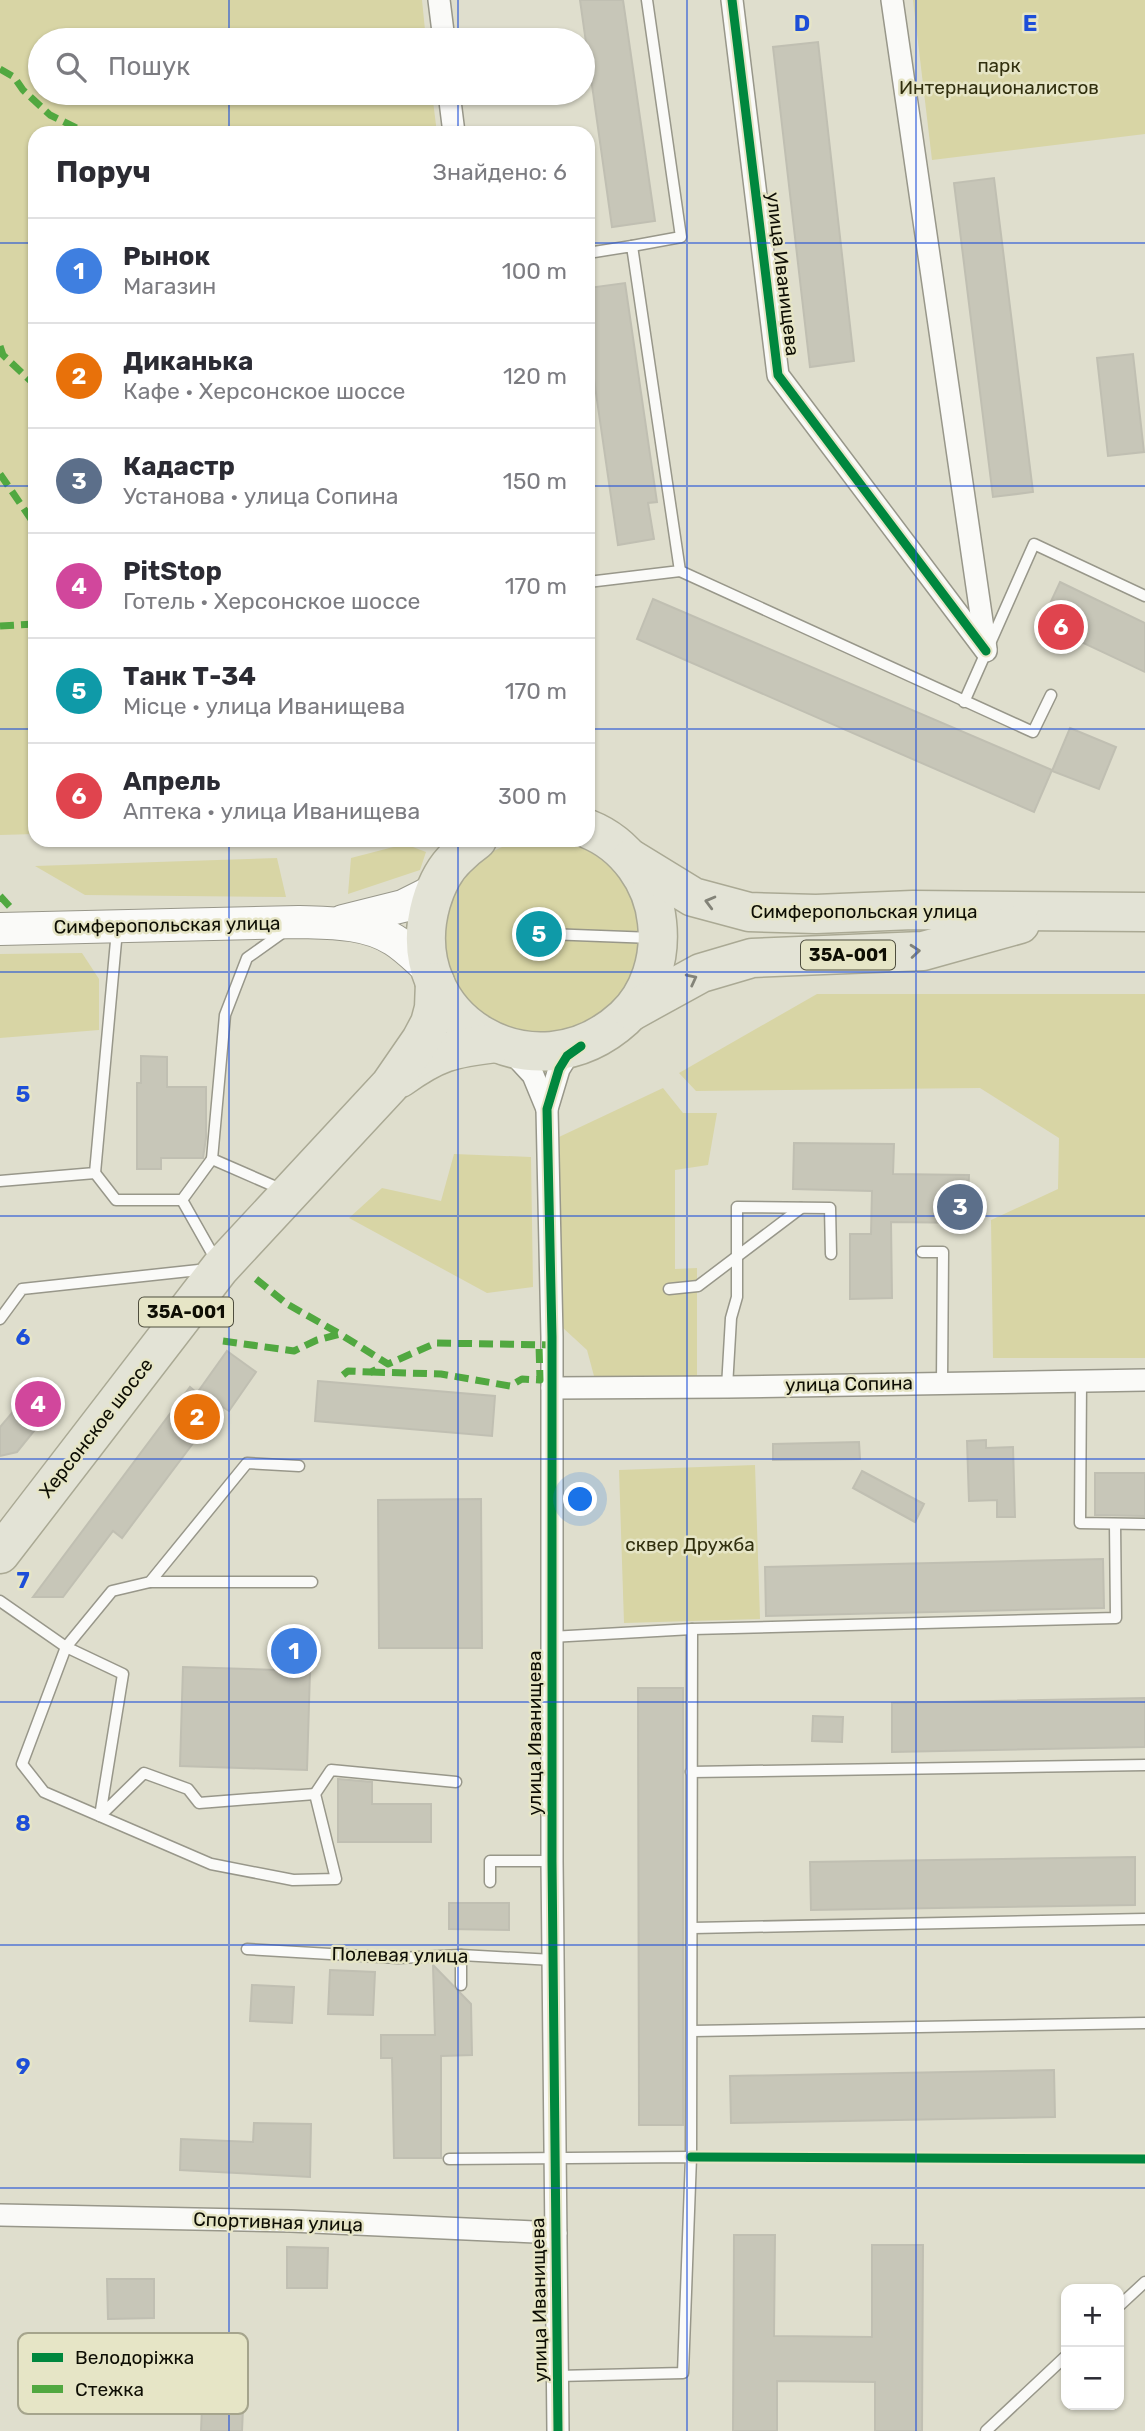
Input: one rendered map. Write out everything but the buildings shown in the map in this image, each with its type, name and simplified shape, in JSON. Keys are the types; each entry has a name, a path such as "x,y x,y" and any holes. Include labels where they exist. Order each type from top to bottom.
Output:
{"highway":[{"name":"35А-001","path":"466,847 444,872 435,890 428,916 426,944 433,976 445,1001 477,1032 502,1045 532,1052 557,1052 581,1046 608,1032 632,1011 646,989 655,964 659,938 656,909 646,882 629,858 613,843 595,833"},
{"name":"Симферопольская улица","path":"629,858 692,897 749,912 1145,912"},
{"name":"Симферопольская улица","path":"632,1011 701,973 752,958 923,951 1008,927 1071,913"},
{"name":"Херсонское шоссе","path":"9,1534 220,1268 390,1085 430,1023 435,1008 433,976"},
{"name":"Херсонское шоссе","path":"390,1085 423,1062 450,1050 502,1045"}],"main road":[{"name":"Симферопольская улица","path":"335,923 403,906 435,890"},
{"name":"Симферопольская улица","path":"0,929 335,923 369,929 394,940 433,976"}],"street":[{"path":"439,0 442,28"},
{"name":"улица Иванищева","path":"732,0 778,375 986,651"},
{"path":"892,0 986,651"},
{"path":"450,105 453,126"},
{"name":"улица Иванищева","path":"502,1045 533,1075 547,1109"},
{"name":"улица Иванищева","path":"558,2431 552,1960 552,1388 547,1109 559,1069 566,1056 581,1046"},
{"name":"улица Сопина","path":"552,1388 1145,1380"},
{"name":"Спортивная улица","path":"0,2215 291,2221 556,2233"}],"lane":[{"path":"595,252 681,237 647,0"},
{"path":"632,246 680,571"},
{"path":"964,702 1034,544 1145,596"},
{"path":"595,581 680,571 1033,732 1051,695"},
{"path":"182,1200 212,1159 225,1015 247,958 299,922"},
{"path":"118,926 95,1173 116,1200 182,1200"},
{"path":"548,934 659,938"},
{"path":"212,1159 290,1193"},
{"path":"0,1181 95,1173"},
{"path":"0,1319 22,1289 220,1268 182,1200"},
{"path":"727,1387 731,1318 737,1297 737,1206 830,1208 831,1254"},
{"path":"669,1289 698,1286 801,1208"},
{"path":"922,1252 943,1252 942,1382"},
{"path":"1081,1381 1080,1523 1145,1524"},
{"path":"150,1582 247,1463 299,1466"},
{"path":"551,1637 692,1629 1116,1618 1115,1524"},
{"path":"312,1582 150,1582 112,1591 66,1647 22,1764 44,1792 211,1864 293,1880 336,1879 315,1794 331,1770 456,1782"},
{"path":"0,1601 66,1647 123,1674 100,1816"},
{"path":"557,2376 683,2373 691,2157 692,1629"},
{"path":"691,1772 1145,1765"},
{"path":"100,1816 144,1773 188,1790 199,1803 315,1794"},
{"path":"490,1882 490,1861 552,1861"},
{"path":"693,1928 1145,1919"},
{"name":"Полевая улица","path":"247,1949 398,1958 461,1955 552,1960"},
{"path":"461,1955 461,1985"},
{"path":"692,2031 1145,2022"},
{"path":"449,2159 691,2157"},
{"path":"1124,2301 1145,2282"},
{"path":"986,2431 1061,2361"}],"green space":[{"path":"0,0 422,0 425,28 28,28 28,105 434,105 436,126 28,126 28,834 0,835"},
{"name":"парк Интернационалистов","path":"913,0 1145,0 1145,134 932,160"},
{"path":"393,847 413,847 426,852 420,870 348,894 351,858"},
{"path":"503,847 579,847 596,856 611,868 623,883 638,919 638,957 623,993 611,1008 596,1020 560,1035 522,1035 486,1020 471,1008 459,993 444,957 444,919 459,883 471,868"},
{"path":"277,858 286,897 85,895 35,866"},
{"path":"82,953 99,979 99,1030 0,1038 0,954"},
{"path":"817,994 1145,994 1145,1358 993,1358 991,1220 1058,1189 1059,1138 980,1088 696,1091 679,1073"},
{"path":"663,1088 683,1113 717,1113 708,1165 675,1170 675,1269 697,1268 697,1376 594,1376 587,1350 562,1327 559,1137"},
{"path":"454,1154 531,1157 533,1287 487,1293 349,1218 382,1188 441,1201"},
{"name":"сквер Дружба","path":"755,1465 760,1619 624,1623 619,1470"}],"marked path":[{"path":"0,69 14,77 28,95"},
{"path":"39,105 50,115 73,126"},
{"path":"0,346 3,355 28,378"},
{"path":"0,474 28,515"},
{"path":"0,626 28,624"},
{"path":"0,896 13,910"},
{"path":"256,1279 287,1304 340,1334"},
{"path":"223,1341 294,1351 317,1340 340,1334 388,1364 436,1343 552,1345"},
{"path":"371,1372 441,1374 510,1386 522,1379 540,1380 539,1345"},
{"path":"343,1375 348,1371 371,1372 379,1368"}],"cycle path":[{"path":"732,0 778,375 986,651"},
{"path":"558,2431 552,1861 552,1337 547,1109 559,1069 567,1056 581,1046"},
{"path":"691,2157 1145,2159"}],"place":[{"name":"Апрель","path":"1061,627"},
{"name":"Танк Т-34","path":"539,934"},
{"name":"Кадастр","path":"960,1207"},
{"name":"PitStop","path":"38,1404"},
{"name":"Диканька","path":"197,1417"},
{"name":"Рынок","path":"294,1651"}]}
